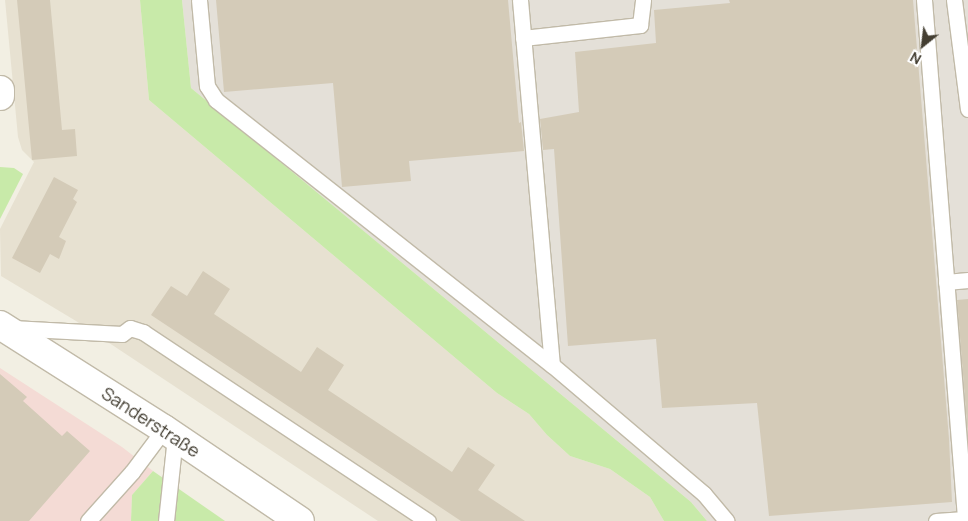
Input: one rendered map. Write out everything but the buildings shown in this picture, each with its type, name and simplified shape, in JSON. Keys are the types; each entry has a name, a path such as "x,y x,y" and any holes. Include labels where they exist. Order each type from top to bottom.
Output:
{"street":[{"path":"0,90 0,96"},
{"name":"Sanderstraße","path":"3,327 170,433 300,521"}],"lane":[{"path":"199,0 207,86 216,100 552,366 704,494 727,521"},
{"path":"520,0 552,366"},
{"path":"523,38 640,25 643,0"},
{"path":"924,0 966,519 936,521"},
{"path":"954,0 968,109"},
{"path":"946,282 968,280"},
{"path":"3,327 122,334 130,328 143,332 428,521"},
{"path":"88,521 170,433"},
{"path":"166,521 170,433"}],"shaded area":[{"path":"5,0 140,0 149,100 497,393 529,414 547,435 570,456 610,469 650,497 664,521 378,521 76,321 1,276 0,229 34,162 22,150 18,137"},
{"path":"182,0 968,0 968,521 707,521 691,502 191,88"},
{"path":"0,368 122,447 153,471 132,495 131,521 0,521"}],"green space":[{"path":"140,0 182,0 191,88 691,502 707,521 664,521 650,497 610,469 570,456 547,435 529,414 497,393 149,100"},
{"path":"0,167 14,168 23,174 0,219"},
{"path":"153,471 225,521 131,521 132,495"}]}
